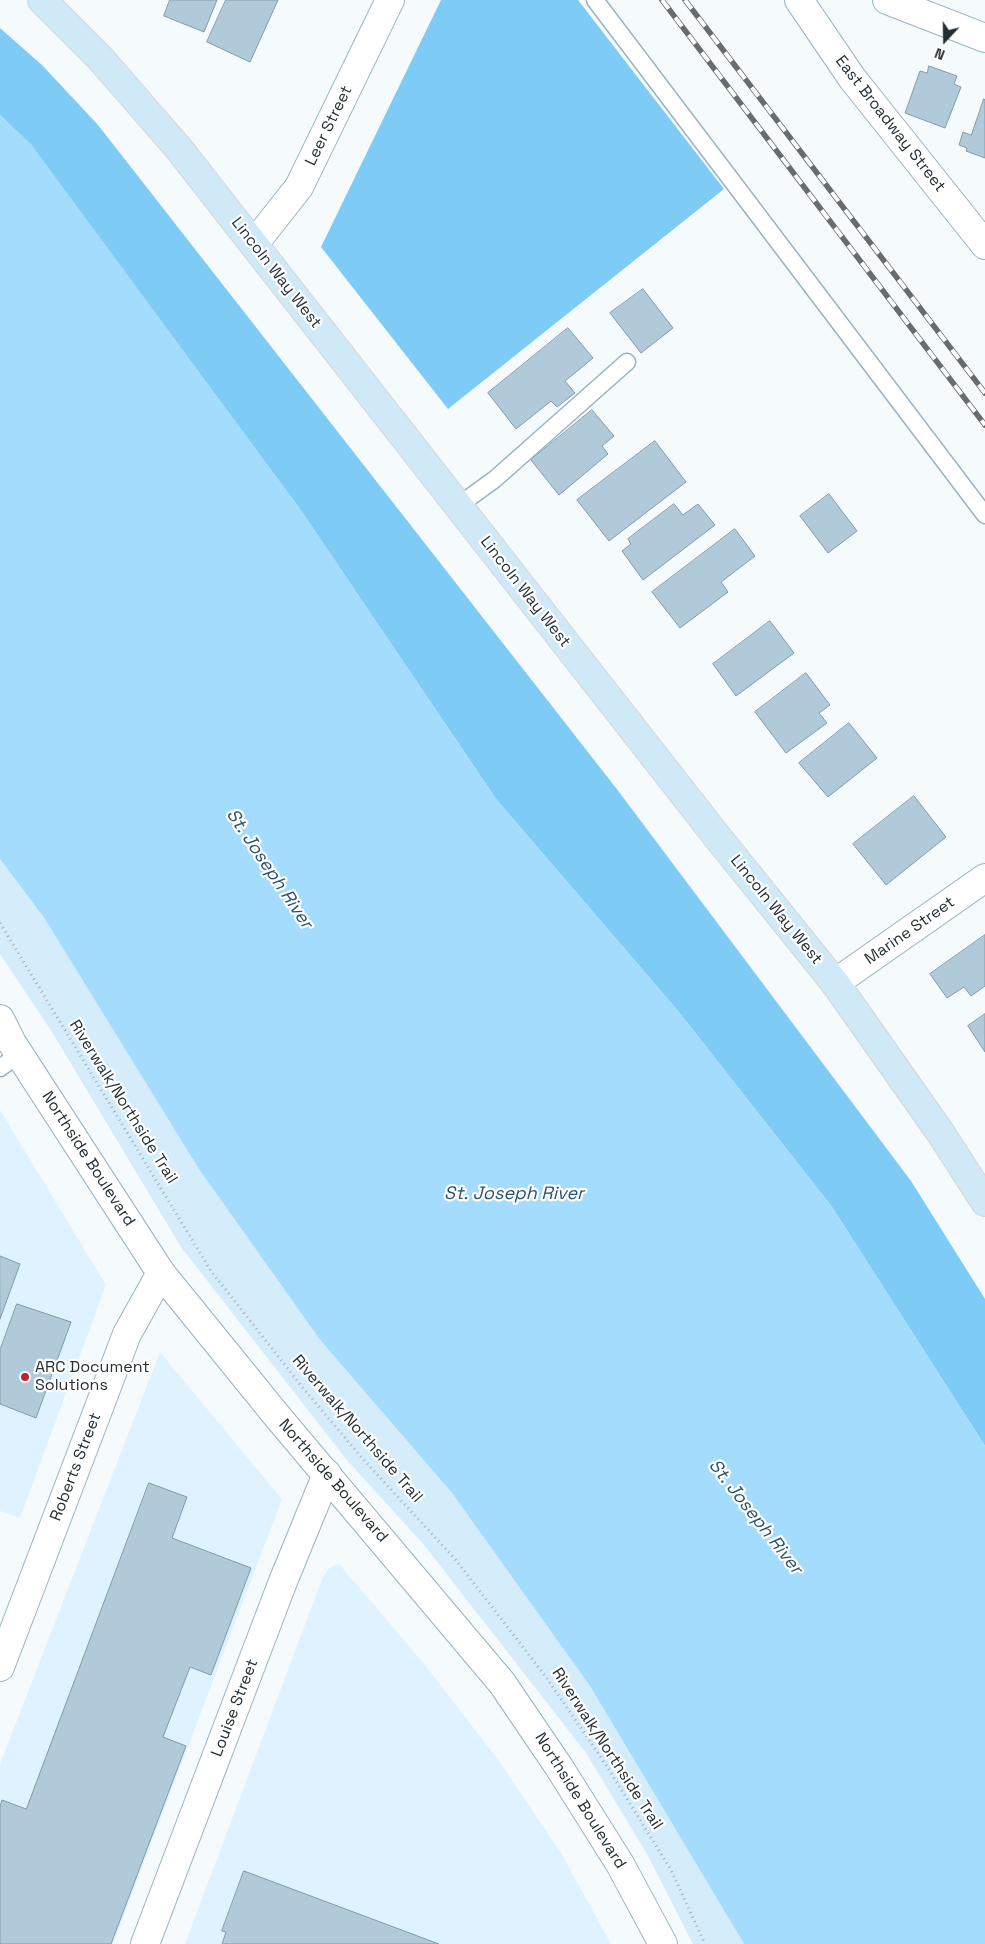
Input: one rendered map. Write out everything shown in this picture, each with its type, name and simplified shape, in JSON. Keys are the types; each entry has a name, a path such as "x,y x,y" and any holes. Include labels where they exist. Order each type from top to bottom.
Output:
{"main road":[{"name":"Lincoln Way West","path":"42,0 107,66 179,149 715,834 835,984 940,1132 985,1202"}],"street":[{"name":"East Broadway Street","path":"799,0 852,78 985,245"},
{"path":"886,0 985,38"},
{"name":"Leer Street","path":"254,244 299,187 382,4"},
{"name":"Marine Street","path":"835,984 985,878"},
{"name":"Northside Boulevard","path":"0,1019 10,1061 161,1273 502,1683 559,1767 620,1864 663,1944"},
{"name":"Roberts Street","path":"0,1666 127,1334 161,1273"},
{"name":"Louise Street","path":"145,1944 282,1584 327,1474"}],"lane":[{"path":"596,0 985,515"},
{"path":"458,506 495,479 627,362"}],"path":[{"name":"Riverwalk/Northside Trail","path":"0,923 211,1271 338,1430 455,1559 546,1677 606,1765 670,1870 705,1944"}],"shaded area":[{"path":"441,0 578,0 724,189 448,409 321,247"},
{"path":"0,28 42,65 98,125 616,788 911,1181 985,1299 985,1446 832,1207 678,1011 496,799 302,512 31,145 0,115"},
{"path":"0,859 45,919 321,1341 452,1493 590,1686 744,1944 693,1944 647,1854 586,1753 424,1545 346,1459 181,1247 52,1032 0,954"},
{"path":"0,1110 106,1285 20,1518 0,1511"},
{"path":"160,1352 282,1499 113,1944 0,1944 0,1764"},
{"path":"339,1564 425,1665 499,1761 561,1853 611,1944 185,1944 322,1579 330,1567"}],"water":[{"name":"St. Joseph River","path":"0,115 31,144 302,512 496,799 678,1011 832,1207 985,1446 985,1944 744,1944 590,1686 452,1493 321,1341 199,1169 45,919 0,859"}],"building":[{"path":"170,0 217,0 204,32 164,16"},
{"path":"226,0 278,0 250,62 207,42"},
{"path":"929,66 957,76 954,84 961,87 945,128 905,113 920,71 927,73"},
{"path":"984,99 985,158 966,151 967,148 959,145 963,132 971,135"},
{"path":"643,289 673,328 641,353 610,313"},
{"path":"568,328 593,358 565,381 575,393 557,407 551,401 516,429 488,393"},
{"path":"592,410 614,436 602,446 608,454 559,495 531,460"},
{"path":"655,441 686,482 609,541 577,500"},
{"path":"829,494 857,531 828,553 800,516"},
{"path":"674,504 683,515 698,504 715,525 643,580 622,551 631,544 628,539"},
{"path":"735,529 755,556 721,582 728,592 680,628 652,592"},
{"path":"770,621 794,653 736,696 713,664"},
{"path":"806,673 830,705 819,713 827,723 786,753 755,712"},
{"path":"849,723 877,758 828,797 799,763"},
{"path":"914,796 946,837 886,885 853,844"},
{"path":"985,935 985,986 971,996 964,987 947,998 930,974"},
{"path":"985,1014 985,1052 968,1026"},
{"path":"0,1256 20,1264 0,1319"},
{"name":"ARC Document Solutions","path":"17,1304 71,1322 36,1418 0,1404 0,1350"},
{"path":"149,1483 187,1497 172,1538 251,1568 211,1675 190,1667 163,1737 186,1746 111,1944 0,1944 0,1806 2,1800 26,1809"},
{"path":"244,1871 439,1944 222,1944 226,1932 222,1931"}],"railway":[{"path":"662,0 985,425"},
{"path":"685,0 985,393"}],"place":[{"name":"ARC Document Solutions","path":"25,1377"}]}
